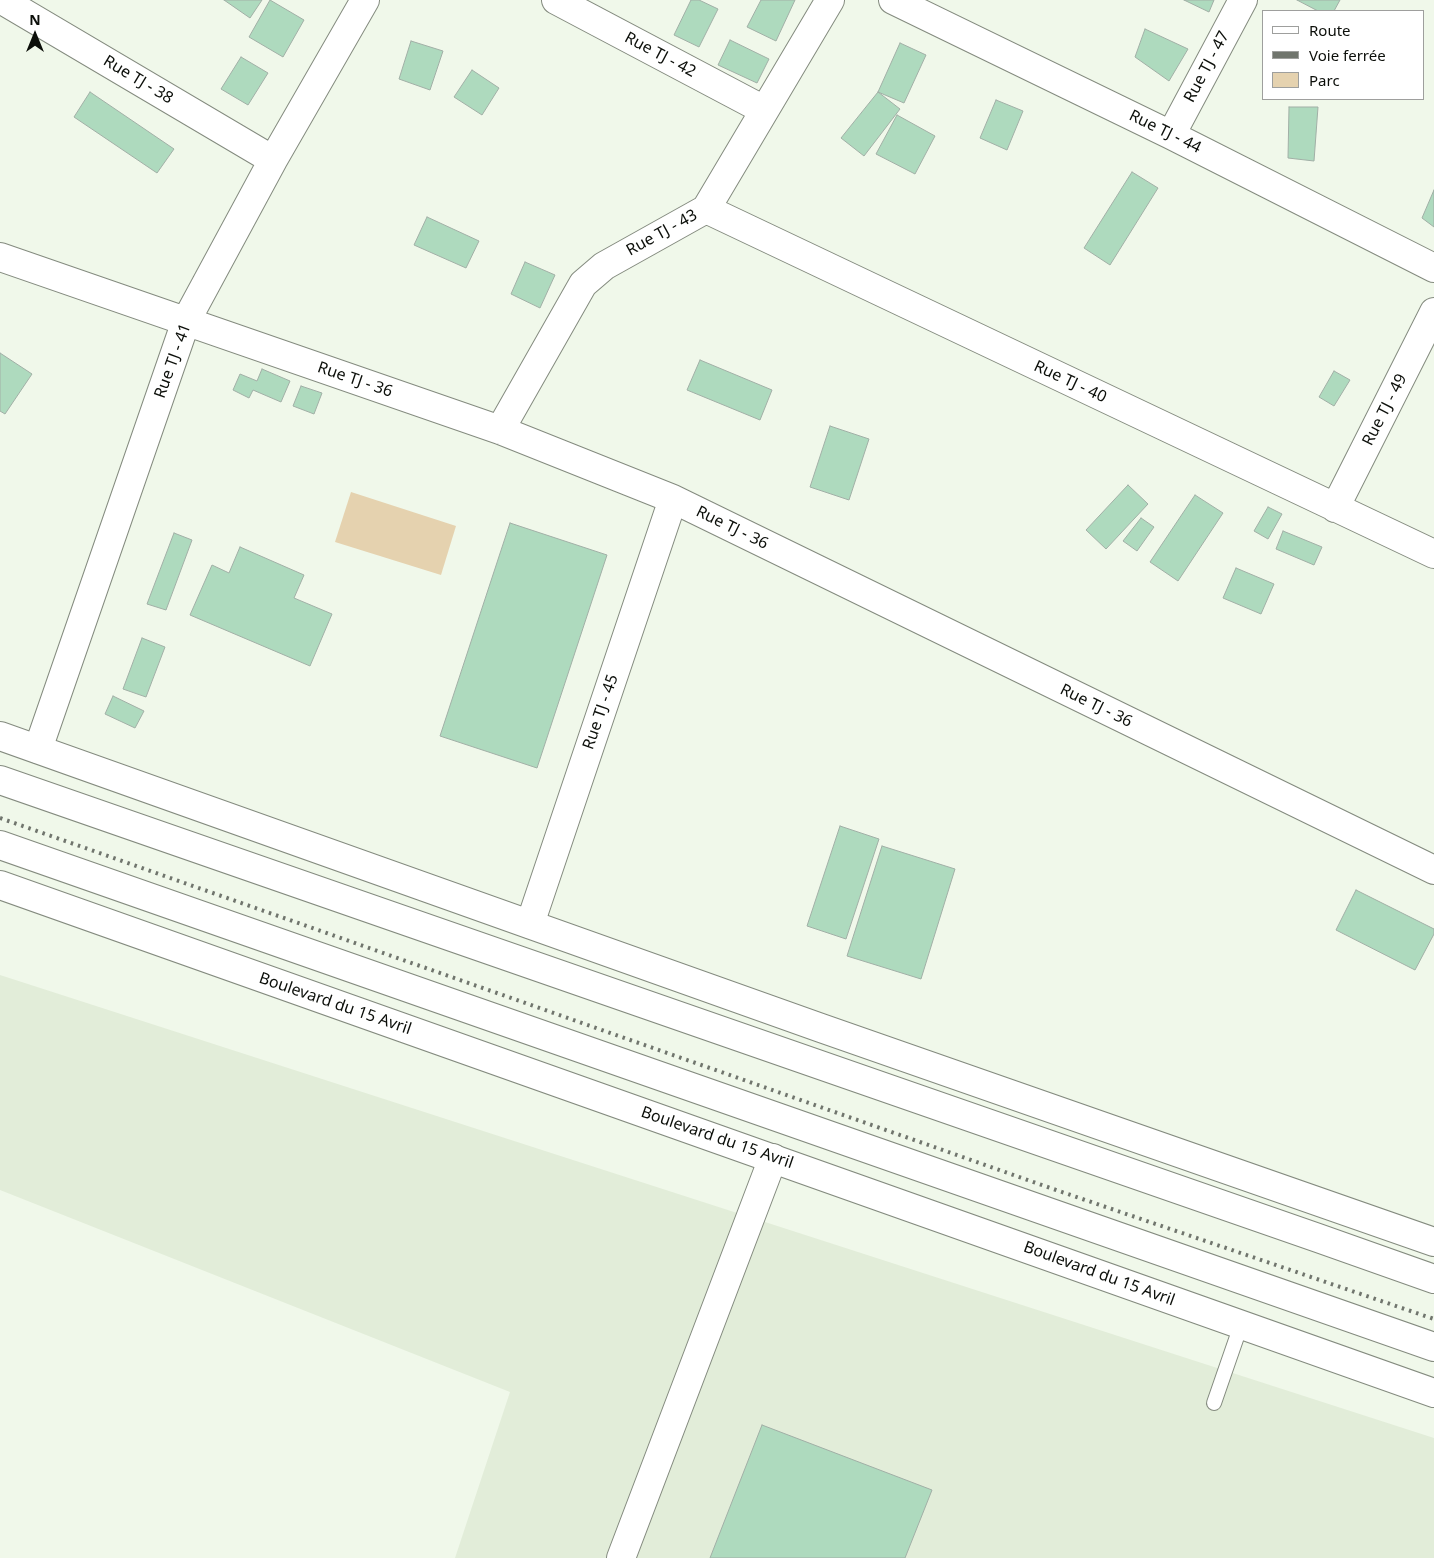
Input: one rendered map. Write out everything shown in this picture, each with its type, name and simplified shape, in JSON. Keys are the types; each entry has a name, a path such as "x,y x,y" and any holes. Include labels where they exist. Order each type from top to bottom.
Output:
{"main road":[{"name":"Rue TJ - 38","path":"2,0 273,160"},
{"name":"Rue TJ - 41","path":"38,749 186,322 273,160 366,0"},
{"name":"Rue TJ - 42","path":"556,0 764,110"},
{"name":"Rue TJ - 43","path":"500,430 583,284 604,266 706,209 830,0"},
{"name":"Rue TJ - 44","path":"893,0 1171,134 1434,268"},
{"name":"Rue TJ - 47","path":"1171,134 1243,0"},
{"name":"Rue TJ - 40","path":"706,209 1434,554"},
{"name":"Rue TJ - 36","path":"0,257 500,430 673,499 1434,870"},
{"name":"Rue TJ - 49","path":"1335,508 1434,312"},
{"name":"Rue TJ - 45","path":"530,924 673,499"},
{"path":"0,736 840,1034 1434,1242"},
{"path":"0,780 1434,1279"},
{"path":"0,845 1434,1347"},
{"name":"Boulevard du 15 Avril","path":"0,885 1434,1393"},
{"path":"621,1558 774,1158"}],"lane":[{"path":"1214,1403 1241,1324"}],"shaded area":[{"path":"0,975 1434,1438 1434,1558 455,1558 510,1392 0,1190"}],"green space":[{"path":"351,492 456,526 441,575 335,542"}],"building":[{"path":"224,0 262,0 250,18"},
{"path":"270,0 304,20 283,57 249,37"},
{"path":"691,0 699,0 718,9 699,47 674,35"},
{"path":"761,0 795,0 776,41 747,27"},
{"path":"1184,0 1214,0 1209,12"},
{"path":"1297,0 1340,0 1335,10 1316,10"},
{"path":"1145,29 1188,49 1169,81 1135,57"},
{"path":"730,40 769,59 757,83 718,65"},
{"path":"411,41 443,51 430,90 399,79"},
{"path":"900,43 926,55 904,103 878,92"},
{"path":"241,57 268,73 248,105 221,89"},
{"path":"472,70 499,88 482,115 454,97"},
{"path":"90,92 174,149 157,173 74,117"},
{"path":"878,92 900,109 864,156 841,138"},
{"path":"996,100 1023,111 1007,150 980,138"},
{"path":"1289,107 1318,107 1314,161 1288,158"},
{"path":"897,115 935,136 915,174 876,154"},
{"path":"1132,172 1158,188 1110,265 1084,248"},
{"path":"1434,190 1434,227 1422,218"},
{"path":"427,217 479,241 466,268 414,245"},
{"path":"525,262 555,275 540,308 511,294"},
{"path":"0,353 32,374 5,414 0,411"},
{"path":"700,360 772,390 760,420 687,390"},
{"path":"262,369 290,381 281,402 253,390 249,398 233,390 240,374 257,381"},
{"path":"1334,371 1350,380 1334,406 1319,397"},
{"path":"301,386 322,393 314,414 293,406"},
{"path":"830,426 869,439 849,500 810,487"},
{"path":"1128,485 1148,504 1106,549 1086,530"},
{"path":"1195,495 1223,513 1178,581 1150,562"},
{"path":"1268,507 1282,514 1268,539 1254,531"},
{"path":"1141,518 1154,527 1137,551 1123,541"},
{"path":"510,523 607,555 537,768 440,736"},
{"path":"1283,531 1322,547 1314,565 1276,549"},
{"path":"174,533 192,540 166,610 147,604"},
{"path":"240,547 304,575 294,598 332,614 310,666 190,615 212,565 229,573"},
{"path":"1236,568 1274,584 1261,614 1223,598"},
{"path":"142,638 165,647 146,697 123,689"},
{"path":"113,696 144,711 135,728 105,714"},
{"path":"840,826 879,839 846,939 807,926"},
{"path":"882,846 955,869 921,979 847,956"},
{"path":"1356,890 1434,929 1434,934 1415,970 1336,930"},
{"path":"762,1425 932,1490 905,1558 710,1558"}],"railway":[{"path":"0,818 1059,1191 1434,1319"}]}
